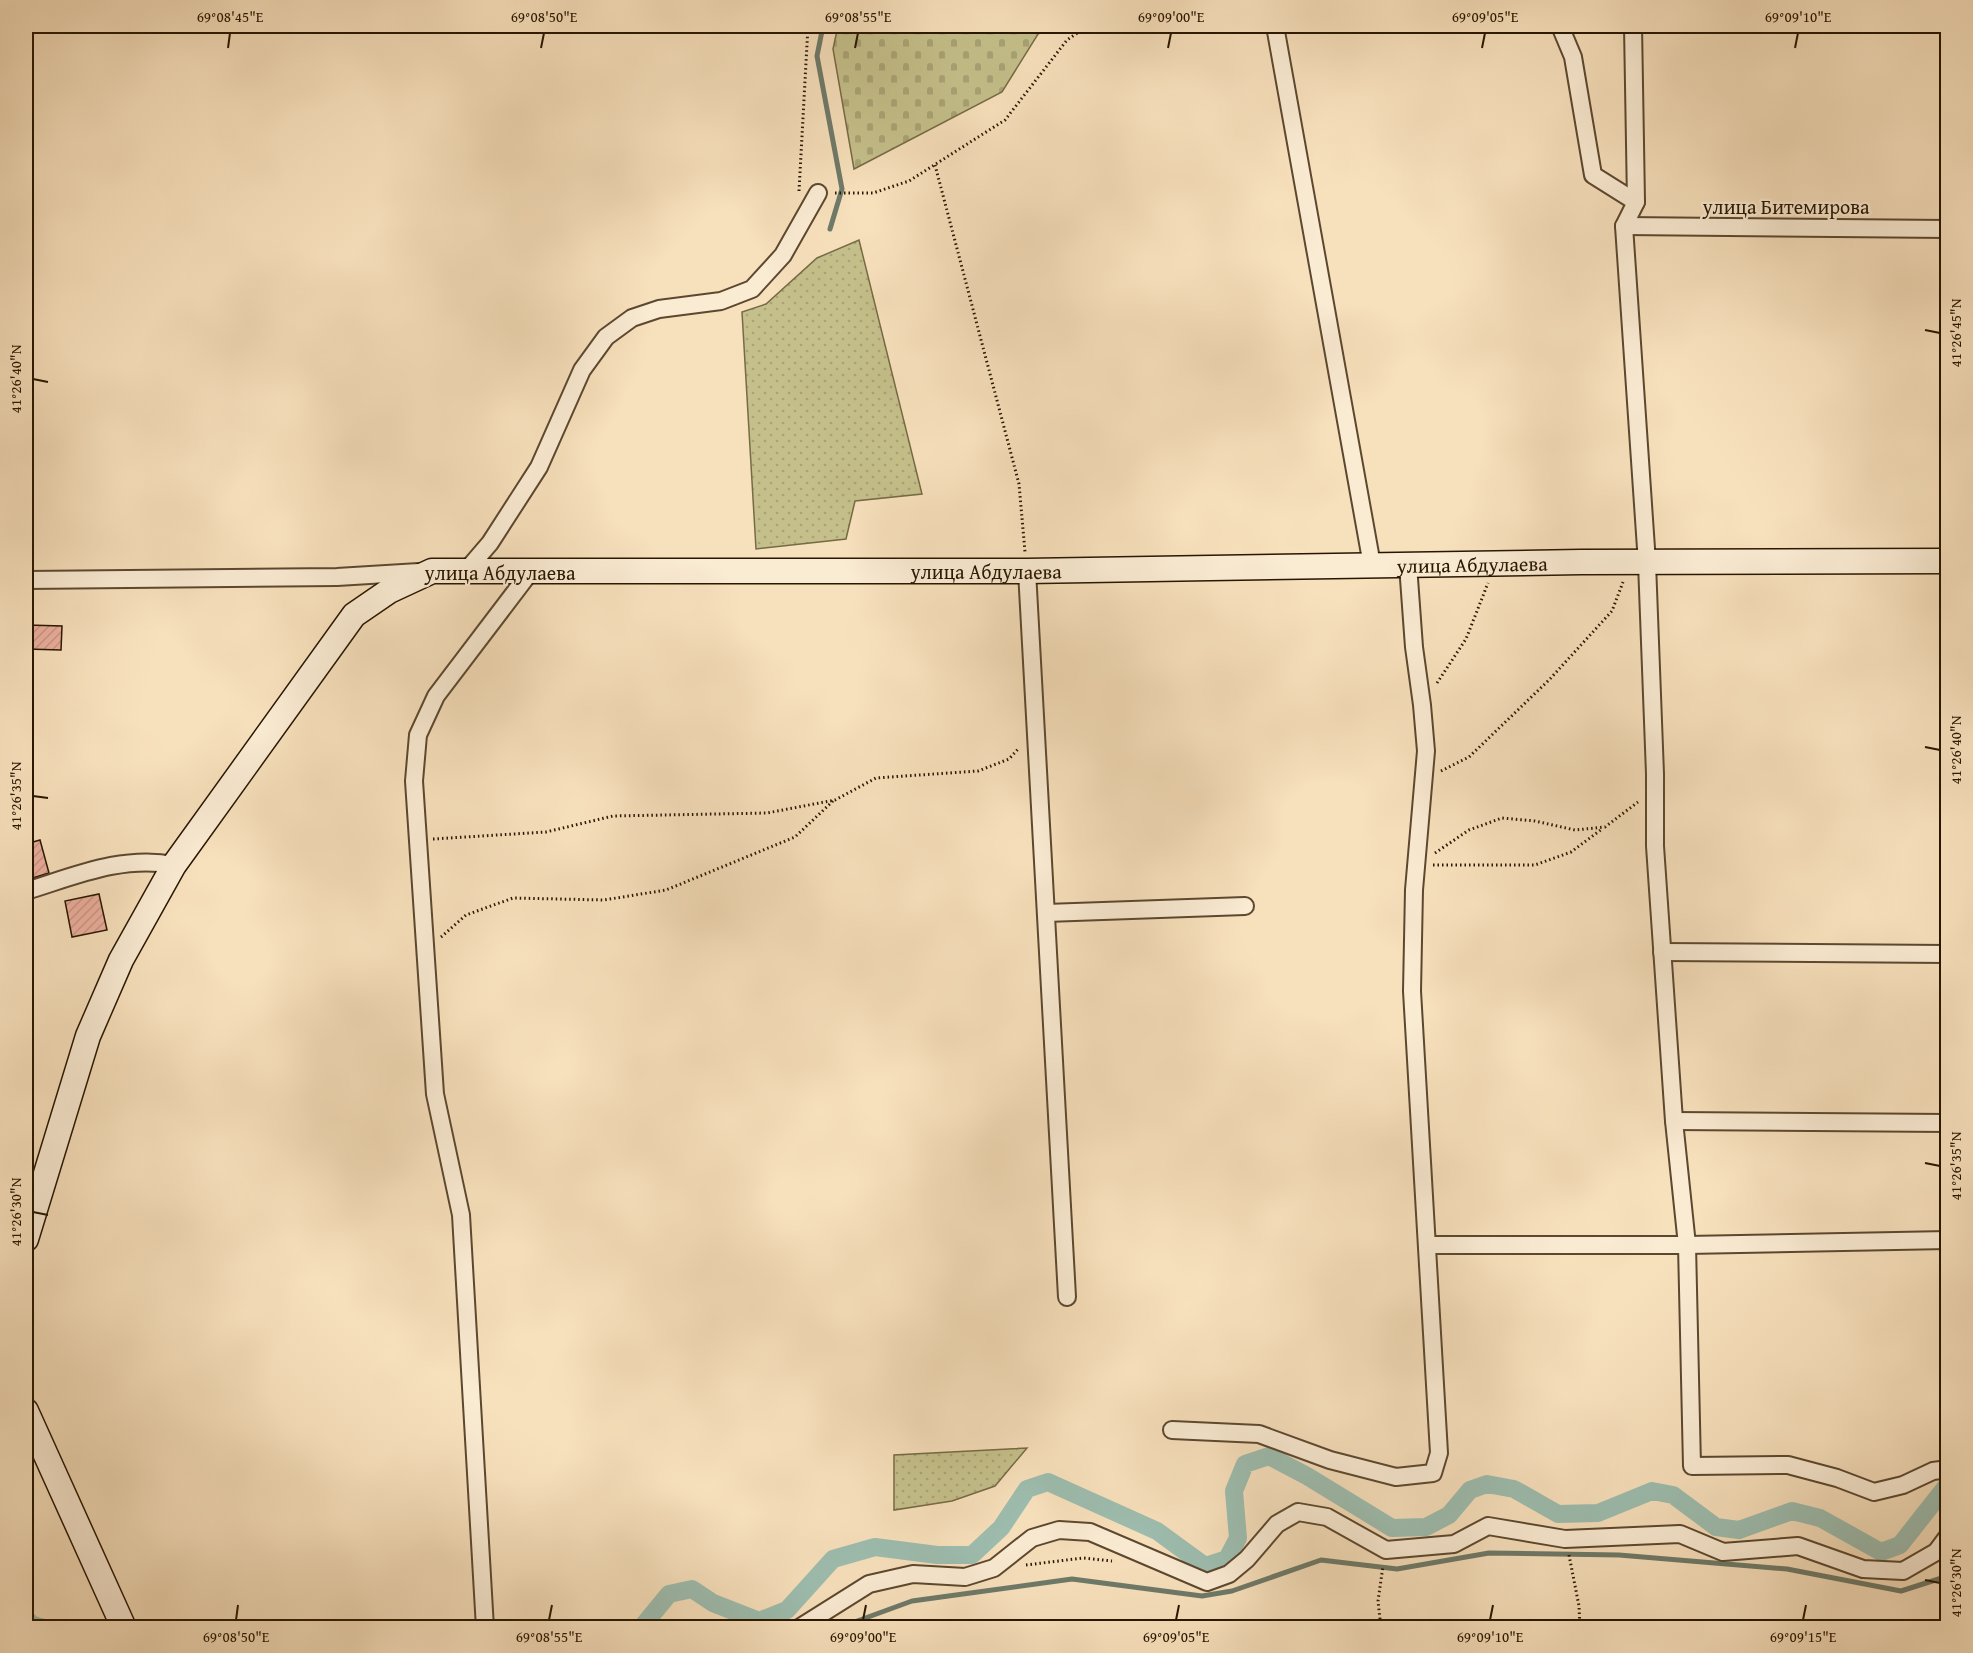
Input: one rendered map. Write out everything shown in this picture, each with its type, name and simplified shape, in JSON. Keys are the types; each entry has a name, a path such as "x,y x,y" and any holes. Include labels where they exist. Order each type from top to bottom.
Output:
{"main road":[{"name":"улица Абдулаева","path":"432,572 1027,571 1496,563 1947,561"},
{"path":"26,1239 88,1036 121,960 174,865 354,615 389,591 432,572"},
{"path":"26,1411 124,1626"}],"street":[{"path":"1275,26 1372,566"},
{"path":"1560,26 1574,57 1593,175 1636,202"},
{"path":"1633,26 1636,202 1623,226 1639,562 1655,790 1655,846 1674,1121 1687,1245 1692,1466 1788,1465 1837,1478 1874,1492 1903,1485 1933,1471 1947,1469"},
{"path":"466,571 490,543 539,467 582,370 606,337 632,318 659,309 721,301 752,289 783,255 818,193"},
{"name":"улица Битемирова","path":"1623,226 1947,229"},
{"path":"1172,1430 1259,1434 1330,1460 1396,1477 1433,1473 1439,1453 1412,992 1414,890 1426,751 1413,647 1408,565"},
{"path":"485,1628 461,1215 435,1094 414,781 418,735 436,696 531,571"},
{"path":"1027,571 1067,1297"},
{"name":"улица Абдулаева","path":"26,580 337,577 432,572"},
{"path":"26,891 117,863 153,861 174,865"},
{"path":"1046,913 1245,906"},
{"path":"1662,952 1947,954"},
{"path":"1674,1121 1947,1123"},
{"path":"1426,1245 1687,1245 1947,1240"},
{"path":"799,1628 869,1584 913,1574 965,1577 994,1568 1032,1538 1059,1530 1090,1532 1207,1582 1229,1574 1247,1559 1277,1524 1298,1512 1327,1517 1386,1550 1454,1544 1488,1526 1565,1539 1680,1534 1723,1552 1798,1546 1863,1569 1903,1570 1936,1552 1947,1536"}],"path":[{"path":"799,190 808,26"},
{"path":"818,193 873,193 909,181 935,165 1005,120 1067,40 1088,26"},
{"path":"935,165 1019,484 1027,571"},
{"path":"1424,780 1469,757 1549,680 1612,611 1639,562"},
{"path":"1422,705 1466,639 1496,563"},
{"path":"426,950 466,915 513,898 604,900 666,890 795,837 835,800 876,778 978,771 1009,759 1036,730"},
{"path":"1416,865 1535,865 1570,852 1655,790"},
{"path":"419,840 546,832 613,816 767,813 835,800"},
{"path":"1416,865 1469,830 1502,818 1535,821 1575,830 1605,827"},
{"path":"1565,1539 1579,1606 1580,1628"},
{"path":"1381,1628 1378,1601 1386,1550"},
{"path":"994,1568 1083,1558 1115,1561"}],"green space":[{"path":"838,26 1054,26 1038,34 1002,92 854,169 833,49"},
{"path":"859,240 922,494 855,501 846,539 756,549 742,312 766,304 817,258"},
{"path":"1027,1448 995,1486 952,1501 894,1510 894,1455"}],"building":[{"path":"27,625 62,626 61,650 26,649"},
{"path":"40,840 49,873 26,880 26,844"},
{"path":"99,894 107,930 72,937 65,901"}],"waterway":[{"path":"823,26 817,56 842,189 830,229"},
{"path":"641,1628 669,1594 692,1589 713,1603 759,1621 787,1610 833,1559 875,1547 937,1555 972,1555 1001,1528 1027,1489 1048,1482 1157,1531 1205,1566 1227,1559 1238,1538 1234,1491 1245,1464 1269,1456 1307,1476 1392,1528 1426,1527 1449,1515 1470,1490 1487,1484 1514,1489 1558,1514 1598,1513 1652,1491 1673,1495 1716,1527 1739,1530 1792,1511 1820,1518 1881,1552 1900,1545 1948,1484"},
{"path":"838,1628 912,1601 1072,1579 1202,1596 1232,1591 1321,1560 1397,1569 1489,1553 1619,1555 1787,1569 1901,1591 1948,1576"},
{"path":"26,1619 33,1625 44,1628"}]}
